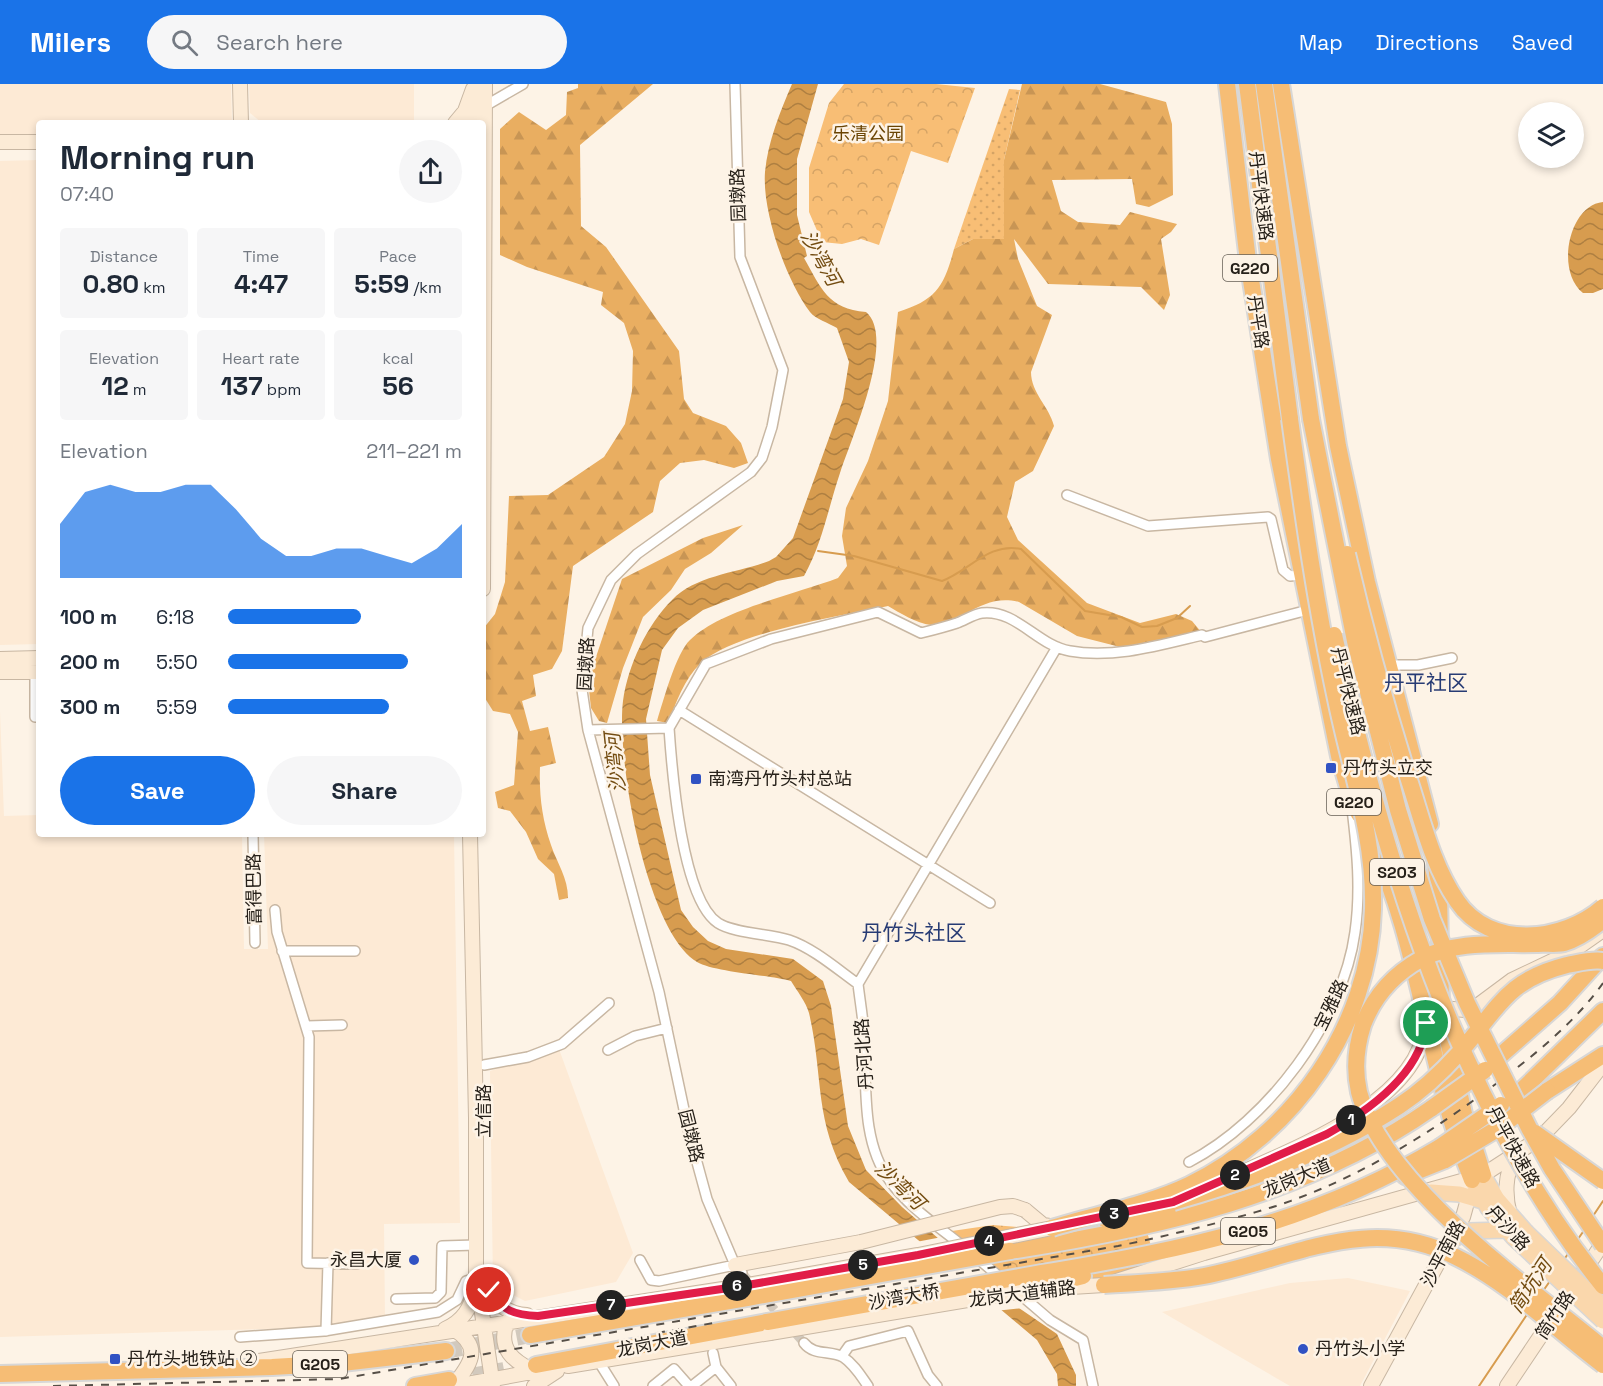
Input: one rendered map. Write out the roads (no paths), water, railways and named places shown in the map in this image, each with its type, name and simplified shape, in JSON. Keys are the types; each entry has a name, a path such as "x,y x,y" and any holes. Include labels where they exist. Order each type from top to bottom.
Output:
{"highway":[{"name":"丹平路","path":"1228,84 1248,261 1278,452 1301,575"},
{"name":"丹平快速路","path":"1247,84 1290,419 1337,649 1379,814 1425,955 1451,1021 1514,1152 1547,1207 1603,1286"},
{"name":"丹平快速路","path":"1264,84 1311,418 1355,641 1416,872 1467,1003 1529,1128 1552,1169 1603,1244"},
{"path":"1281,84 1338,446 1435,849 1439,891 1441,1008 1477,1178"},
{"path":"1291,150 1296,323"},
{"path":"1237,161 1278,327"},
{"path":"1311,418 1384,701 1434,860 1458,903 1480,925 1513,936 1552,934 1575,925 1603,907"},
{"path":"1052,1227 1188,1185 1211,1173 1258,1140 1286,1113 1318,1074 1341,1034 1362,980 1369,952 1373,908 1370,859 1359,794 1336,700 1315,594 1290,419"},
{"name":"G220","path":"1301,575 1350,794 1387,877 1426,1023 1477,1178"},
{"path":"1323,679 1389,665"},
{"path":"1603,920 1564,943 1474,944 1445,949 1422,958 1401,972 1382,990 1369,1010 1357,1048 1356,1073 1359,1093 1378,1134 1428,1198 1494,1259 1603,1348"},
{"name":"龙岗大道","path":"1011,1243 1110,1235 1200,1214 1253,1197 1372,1144 1432,1108 1501,1055 1560,1003 1603,956"},
{"path":"1173,1202 1259,1175 1352,1133 1397,1107 1434,1078 1461,1051 1504,996 1518,985 1553,969 1603,961"},
{"path":"1443,1153 1522,1090 1603,1011"},
{"path":"1443,1153 1499,1128 1547,1091 1603,1055"},
{"path":"1529,1128 1603,1181"},
{"name":"龙岗大道","path":"1047,1278 1273,1224 1367,1187 1398,1179 1443,1153"},
{"path":"1052,1227 1253,1197"},
{"path":"1104,1285 1204,1276 1368,1236 1399,1239 1429,1245 1484,1272 1603,1365"},
{"name":"沙湾大桥","path":"742,1280 848,1280 1011,1243"},
{"path":"848,1280 918,1255"},
{"path":"1028,1290 1047,1278"},
{"name":"沙湾大桥","path":"768,1328 1047,1278"},
{"name":"龙岗大道","path":"530,1335 742,1280"},
{"name":"龙岗大道","path":"535,1368 768,1328"},
{"name":"G205","path":"0,1374 195,1367 272,1367 342,1363 446,1351"},
{"path":"415,1386 453,1384"}],"main road":[{"path":"240,84 241,120"},
{"path":"477,86 484,106 484,120"},
{"path":"457,120 465,111 477,86"},
{"path":"473,120 477,86"},
{"path":"0,142 36,142"},
{"path":"0,152 36,151"},
{"path":"0,659 36,658"},
{"path":"0,672 36,672"},
{"name":"立信路","path":"470,839 484,1065 476,1245 479,1281 497,1382"},
{"path":"1441,1008 1465,1010 1477,1006 1512,980 1573,951 1603,930"},
{"name":"立信路","path":"475,935 480,1118 479,1281"},
{"path":"195,1367 323,1352 742,1280 1011,1243 1052,1227 1173,1202 1327,1134 1349,1121 1389,1088 1416,1058 1425,1037 1426,1023"},
{"path":"1431,1192 1477,1178 1511,1160 1553,1125 1603,1064"},
{"path":"1477,1178 1486,1163 1511,1160"},
{"path":"1394,1202 1420,1201 1436,1208 1447,1221 1450,1241 1469,1231 1514,1229 1507,1182 1511,1160"},
{"name":"丹沙路","path":"1477,1178 1491,1192 1514,1229 1603,1306"},
{"name":"丹沙路","path":"1477,1178 1514,1229 1603,1321"},
{"name":"沙平南路","path":"1371,1386 1463,1217 1477,1178"},
{"name":"龙岗大道辅路","path":"453,1384 497,1382 535,1368 599,1362 768,1328 1028,1290 1104,1285 1204,1253 1431,1192"},
{"path":"742,1280 861,1242 1000,1207 1013,1206 1025,1210 1043,1225 1052,1227"},
{"path":"1011,1243 1022,1228 1026,1218 1025,1210"},
{"name":"简竹路","path":"1507,1386 1603,1244"},
{"path":"479,1281 499,1305 509,1311 538,1316"},
{"path":"431,1334 447,1329 464,1316 472,1302 479,1281"},
{"path":"518,1319 506,1325 502,1338 506,1350 522,1365 535,1368"},
{"path":"453,1384 470,1363 472,1352 466,1337 455,1330"},
{"path":"534,1386 564,1367"}],"street":[{"path":"484,106 523,84"},
{"name":"园墩路","path":"735,84 740,257 783,370 772,428 762,458 751,472 637,554 611,580 588,628 582,690 588,730 666,1028 689,1133 707,1199 742,1280"},
{"path":"1067,495 1148,526 1268,517 1271,519 1283,570 1290,576 1301,575"},
{"path":"1057,647 858,984 792,941 720,925 706,912 696,892 677,807 669,728 706,664 771,639 878,612 921,633 979,613 993,612 1008,617 1057,647 1082,652 1140,650 1202,635 1205,637 1308,610"},
{"path":"1389,665 1418,665 1452,658"},
{"path":"36,694 36,717"},
{"path":"679,710 990,903"},
{"path":"588,730 669,728"},
{"name":"宝雅路","path":"1190,1162 1237,1131 1281,1086 1310,1046 1345,975 1355,933 1358,886 1358,857 1350,794"},
{"name":"富得巴路","path":"253,837 255,943"},
{"path":"1358,886 1368,872 1376,872 1387,877"},
{"path":"275,910 282,951 307,1026 310,1061 308,1263 357,1264"},
{"path":"282,951 355,951"},
{"name":"丹河北路","path":"858,984 864,1030 869,1132 890,1183 1050,1320 1083,1340 1093,1386"},
{"path":"484,1065 528,1057 562,1044 609,1003"},
{"path":"307,1026 342,1024"},
{"path":"608,1050 635,1036 666,1028"},
{"path":"396,1299 435,1298 441,1292 442,1246 476,1245"},
{"path":"640,1260 651,1280 742,1280"},
{"path":"326,1331 328,1263"},
{"path":"240,1336 326,1331 438,1312 457,1300 466,1281 479,1281"},
{"path":"842,1356 849,1346 908,1331 928,1375 937,1386"},
{"path":"804,1343 812,1351 842,1356 868,1386"},
{"path":"713,1353 716,1367 731,1386"},
{"path":"599,1362 614,1386"},
{"path":"653,1386 674,1369 691,1386 716,1367"}],"water":[{"path":"792,84 818,84 797,159 797,215 807,256 804,258 821,287 834,302 843,307 866,312 874,325 876,344 874,366 861,415 820,539 804,576 777,581 703,610 678,628 662,650 646,719 650,775 681,910 693,927 708,941 726,949 793,959 823,981 831,1006 848,1126 866,1170 902,1207 1019,1308 1057,1334 1076,1375 1076,1386 1058,1386 1057,1374 1037,1340 849,1182 838,1160 824,1118 814,1036 806,1005 791,981 716,968 697,962 679,944 663,916 649,881 638,841 624,761 622,727 626,687 640,646 654,621 682,592 705,580 769,561 776,557 793,538 843,399 849,362 837,328 812,314 801,298 784,264 767,206 765,172 769,149"},
{"path":"1603,202 1603,289 1593,293 1583,293 1574,283 1570,270 1568,255 1570,240 1574,226 1582,214 1591,206"}],"waterway":[{"path":"818,551 854,556 942,581 989,553 1010,548 1021,549 1085,611 1121,617 1142,627 1157,626 1177,618 1190,606"},
{"name":"简坑河","path":"1593,1216 1603,1201"},
{"name":"简坑河","path":"1578,1239 1585,1229"},
{"name":"简坑河","path":"1563,1261 1570,1251"},
{"name":"简坑河","path":"1543,1291 1550,1281"},
{"name":"简坑河","path":"1479,1386 1528,1313"}],"tunnel":[{"path":"742,1273 804,1343"},
{"path":"446,1351 530,1335"},
{"path":"449,1380 504,1370"}],"railway":[{"path":"53,1386 339,1379 1118,1246 1217,1223 1306,1195 1365,1168 1422,1136 1515,1070 1569,1023 1603,983"},
{"path":"657,1333 719,1322"}],"place":[{"name":"丹竹头立交","path":"1331,768"},
{"name":"南湾丹竹头村总站","path":"696,779"},
{"name":"永昌大厦","path":"414,1260"},
{"name":"丹竹头小学","path":"1303,1349"},
{"name":"丹竹头地铁站 ②","path":"115,1359"}],"district":[{"name":"丹平社区","path":"1426,683"},
{"name":"丹竹头社区","path":"914,933"}],"park label":[{"name":"乐清公园","path":"868,134"}],"water label":[{"name":"沙湾河","path":"821,258"},
{"name":"沙湾河","path":"615,763"},
{"name":"沙湾河","path":"900,1185"}]}
